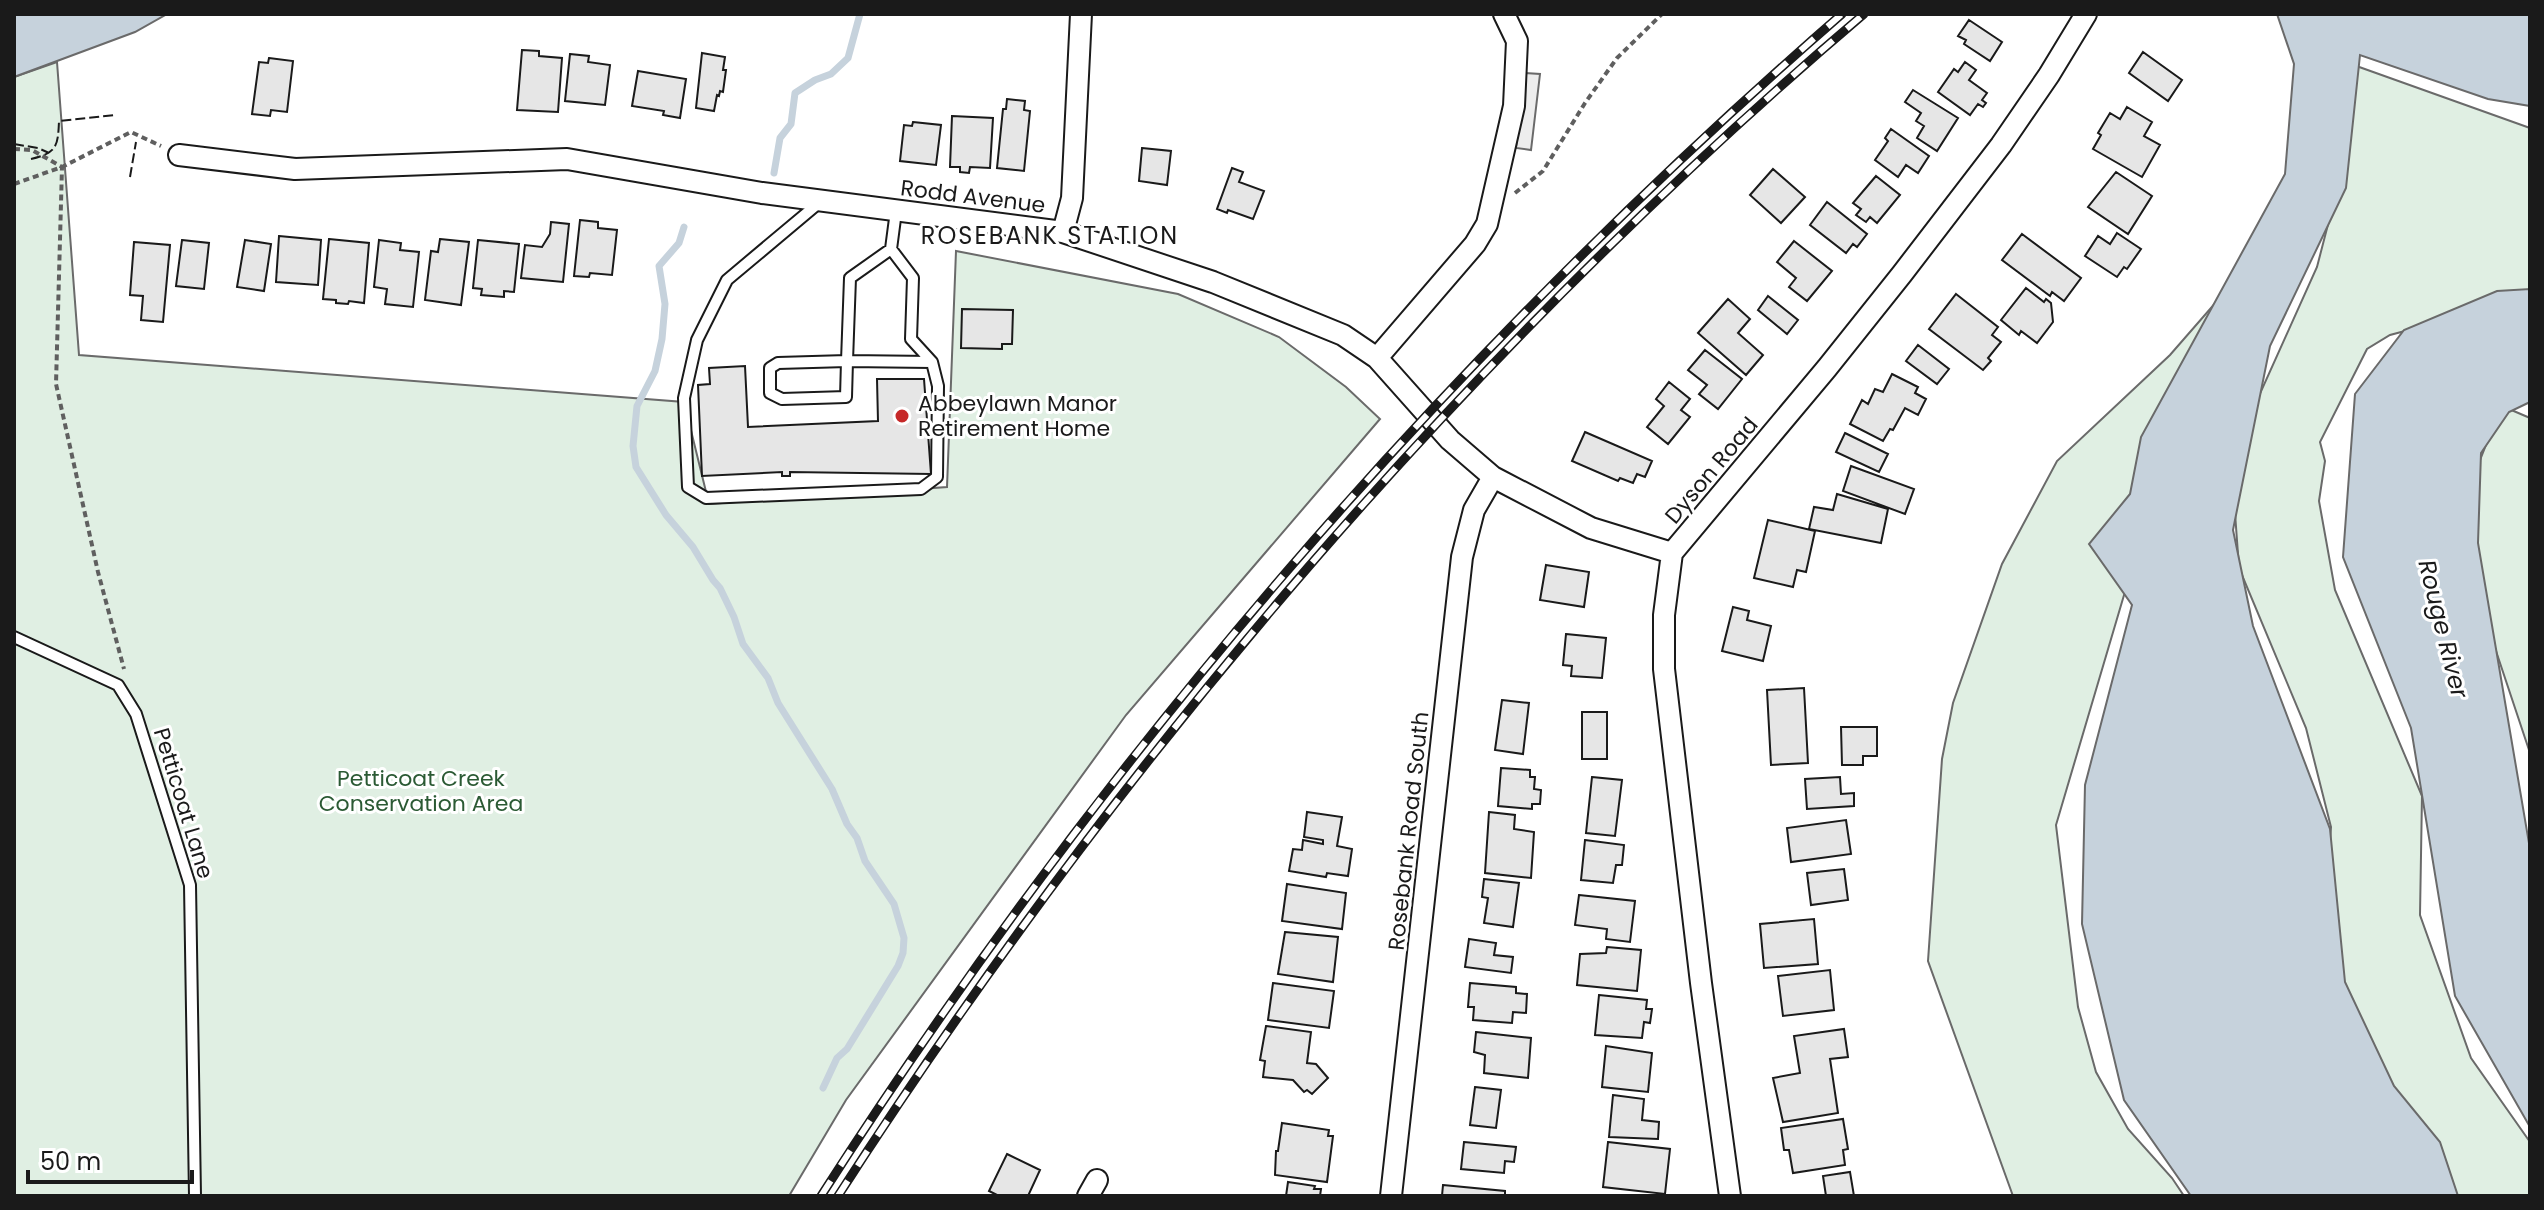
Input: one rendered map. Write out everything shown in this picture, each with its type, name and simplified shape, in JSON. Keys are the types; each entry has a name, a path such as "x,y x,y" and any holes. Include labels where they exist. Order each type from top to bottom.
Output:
{"street":[{"path":"1063,232 1072,198 1081,14"},
{"path":"1377,358 1475,244 1487,224 1514,106 1517,41 1504,14"},
{"name":"Dyson Road","path":"1730,1196 1664,669 1664,615 1672,553 1818,380 1956,204 2009,133 2086,14"},
{"name":"Rodd Avenue","path":"179,155 295,169 567,159 821,200 1063,232 1242,293 1343,335 1377,358 1450,440 1493,477 1591,528 1672,553"},
{"name":"Rosebank Road South","path":"1391,1196 1462,557 1474,510 1493,477"}],"lane":[{"path":"821,200 727,280 697,340 684,398 688,487 706,498 921,489 937,477 938,386 932,362 911,339 913,278 891,249 896,211"},
{"path":"891,249 850,278 847,361 846,397 782,399 770,393 770,368 778,363 847,361 932,362"},
{"name":"Petticoat Lane","path":"14,637 118,685 136,714 190,885 195,1196"}],"path":[{"path":"1487,224 1516,192 1543,171 1617,58 1662,14"},
{"path":"14,184 62,167 131,132 179,155"},
{"path":"14,149 32,150 62,167"},
{"path":"62,167 56,384 124,672"}],"green space":[{"name":"Petticoat Creek Conservation Area","path":"57,62 79,355 684,402 709,504 947,487 956,251 1178,294 1279,337 1346,387 1380,419 1126,715 846,1100 789,1196 14,1196 14,77"},
{"path":"2348,63 2530,128 2530,306 2495,307 2390,335 2367,349 2320,442 2325,461 2319,501 2335,590 2422,796 2420,915 2471,1058 2530,1142 2530,1196 2445,1196 2322,949 2331,827 2306,728 2239,568 2231,458 2317,267 2348,147"},
{"path":"2258,254 2140,541 2056,825 2078,1007 2096,1072 2128,1129 2184,1196 2013,1196 1928,961 1942,759 1953,703 2002,564 2057,461 2170,355"},
{"path":"2509,409 2530,418 2530,753 2489,630 2468,531 2473,478 2495,422"}],"shaded area":[{"path":"1525,73 1540,74 1531,150 1516,148"}],"water":[{"path":"14,14 167,14 135,32 14,77"},
{"path":"2277,14 2530,14 2530,106 2488,99 2360,55 2346,188 2270,346 2233,530 2253,626 2330,829 2345,982 2394,1086 2440,1142 2458,1196 2191,1196 2124,1100 2082,924 2085,785 2132,605 2089,544 2130,494 2141,437 2285,174 2294,64"},
{"name":"Rouge River","path":"2530,289 2530,402 2509,412 2481,453 2478,543 2530,849 2530,1127 2455,996 2411,728 2343,557 2355,394 2404,330 2497,291"}],"building":[{"path":"1969,20 2002,42 1990,61 1964,44 1966,40 1958,36"},
{"path":"522,50 539,51 539,56 562,58 558,112 517,110"},
{"path":"2143,52 2182,80 2168,101 2129,73"},
{"path":"702,53 725,57 723,92 717,95 714,111 696,108"},
{"path":"570,54 589,56 588,62 610,65 605,105 565,101"},
{"path":"269,58 293,61 287,112 271,110 270,116 252,114 259,62 268,63"},
{"path":"1965,62 1976,70 1969,80 1987,93 1982,100 1986,103 1983,107 1978,104 1970,115 1938,92 1954,69 1958,72"},
{"path":"638,71 686,79 680,118 663,115 664,111 632,106"},
{"path":"1913,90 1958,118 1937,151 1917,138 1924,126 1916,121 1921,113 1905,102"},
{"path":"1007,99 1025,101 1024,110 1030,111 1024,171 997,168 1003,109 1006,109"},
{"path":"2127,107 2152,122 2144,136 2160,145 2142,177 2093,149 2110,113 2120,119"},
{"path":"952,116 993,118 990,168 970,167 969,173 960,172 960,167 950,167"},
{"path":"913,122 941,125 936,165 900,161 904,125 912,126"},
{"path":"1891,129 1929,156 1918,173 1906,165 1898,177 1875,160 1888,141 1885,138"},
{"path":"1142,148 1171,151 1167,185 1139,181"},
{"path":"1232,168 1243,172 1239,182 1264,191 1253,219 1217,209"},
{"path":"1773,169 1805,197 1781,223 1750,195"},
{"path":"2116,172 2152,196 2128,234 2088,207"},
{"path":"1876,176 1900,195 1877,223 1870,217 1866,222 1856,215 1861,209 1853,203"},
{"path":"1827,202 1867,234 1857,247 1853,244 1846,253 1810,225"},
{"path":"580,220 598,222 598,228 617,230 612,275 590,273 589,277 574,276"},
{"path":"551,222 569,224 563,282 521,278 525,245 542,247 550,234"},
{"path":"2117,233 2141,249 2117,277 2085,256 2098,236 2110,244"},
{"path":"2022,234 2081,278 2064,301 2052,292 2050,296 2002,260"},
{"path":"279,236 321,240 318,285 276,282"},
{"path":"329,239 369,243 364,303 336,303 336,300 323,299"},
{"path":"440,239 469,242 461,305 425,300 431,251 438,252"},
{"path":"182,240 209,243 204,289 176,286"},
{"path":"245,240 271,244 264,291 237,287"},
{"path":"379,240 401,243 400,250 419,252 413,307 385,304 387,289 374,287"},
{"path":"478,240 519,244 514,292 504,291 504,297 481,295 482,289 473,288"},
{"path":"1794,241 1832,271 1807,301 1789,287 1796,278 1777,262"},
{"path":"134,242 170,245 163,322 141,320 143,296 130,295"},
{"path":"2026,288 2044,302 2046,299 2051,303 2053,322 2037,343 2021,331 2019,335 2001,320"},
{"path":"1956,294 1998,327 1992,335 2001,342 1983,370 1929,329"},
{"path":"1768,296 1798,320 1787,334 1758,310"},
{"path":"1728,299 1750,319 1738,333 1763,355 1746,375 1698,333"},
{"path":"962,309 1013,310 1012,344 1002,344 1002,349 961,348"},
{"path":"1918,345 1949,369 1937,384 1906,361"},
{"path":"1705,350 1742,379 1718,409 1699,394 1707,385 1688,370"},
{"name":"Abbeylawn Manor Retirement Home","path":"745,366 748,427 878,421 877,379 924,379 931,474 790,472 790,476 782,476 782,472 702,476 698,385 710,384 709,368"},
{"path":"1892,374 1918,387 1915,393 1926,399 1918,415 1905,408 1883,441 1850,424 1862,400 1868,404 1875,389 1883,392"},
{"path":"1669,382 1690,399 1681,410 1690,417 1668,444 1647,427 1664,406 1656,399"},
{"path":"1585,432 1652,461 1645,477 1637,474 1633,483 1620,478 1618,481 1572,461"},
{"path":"1845,433 1888,454 1879,472 1836,452"},
{"path":"1851,466 1914,489 1905,514 1843,491"},
{"path":"1837,494 1888,509 1881,543 1809,529 1814,507 1833,510"},
{"path":"1768,520 1815,531 1806,572 1797,570 1793,587 1754,578"},
{"path":"1546,565 1589,572 1584,607 1540,600"},
{"path":"1733,607 1749,611 1747,620 1771,626 1763,661 1722,651"},
{"path":"1566,634 1606,638 1602,678 1571,676 1572,666 1563,665"},
{"path":"1804,688 1808,763 1771,765 1767,690"},
{"path":"1502,700 1529,703 1523,754 1495,750"},
{"path":"1582,712 1607,712 1607,759 1582,759"},
{"path":"1841,727 1877,727 1877,756 1863,756 1863,765 1842,765"},
{"path":"1501,768 1530,770 1530,777 1535,777 1534,789 1541,790 1540,804 1532,804 1532,809 1498,806"},
{"path":"1592,777 1622,780 1615,836 1586,833"},
{"path":"1840,777 1841,794 1854,793 1854,806 1807,809 1805,779"},
{"path":"1307,812 1342,817 1337,846 1352,849 1348,876 1327,873 1326,877 1289,871 1293,849 1302,850 1303,840 1323,844 1323,840 1304,837"},
{"path":"1489,812 1515,815 1514,829 1534,832 1531,878 1485,873"},
{"path":"1846,820 1851,854 1791,862 1787,828"},
{"path":"1585,840 1624,845 1622,865 1616,865 1613,883 1581,880"},
{"path":"1844,869 1848,900 1811,905 1807,873"},
{"path":"1484,879 1519,883 1513,927 1484,923 1488,898 1482,897"},
{"path":"1287,884 1346,893 1342,929 1282,921"},
{"path":"1579,895 1635,901 1630,942 1606,939 1607,929 1575,925"},
{"path":"1814,919 1818,964 1764,968 1760,924"},
{"path":"1285,932 1338,937 1333,982 1278,974"},
{"path":"1469,939 1496,943 1494,955 1513,957 1511,973 1465,967"},
{"path":"1607,947 1641,950 1637,991 1577,985 1580,954 1606,953"},
{"path":"1830,970 1834,1010 1783,1016 1778,976"},
{"path":"1273,983 1334,991 1329,1028 1268,1020"},
{"path":"1470,983 1516,987 1516,993 1527,994 1526,1013 1513,1012 1512,1023 1473,1020 1474,1007 1468,1007"},
{"path":"1599,995 1647,1000 1646,1009 1652,1009 1650,1023 1644,1022 1642,1038 1595,1035"},
{"path":"1266,1026 1311,1032 1307,1063 1316,1064 1328,1078 1312,1094 1307,1090 1304,1092 1293,1080 1263,1077 1265,1061 1260,1060"},
{"path":"1844,1029 1848,1057 1830,1059 1838,1113 1783,1122 1773,1078 1800,1073 1794,1036"},
{"path":"1476,1032 1531,1038 1528,1078 1484,1073 1485,1055 1474,1052"},
{"path":"1606,1046 1652,1053 1648,1092 1602,1087"},
{"path":"1475,1087 1501,1090 1496,1128 1470,1125"},
{"path":"1613,1095 1644,1099 1642,1120 1659,1122 1658,1139 1609,1137"},
{"path":"1843,1119 1848,1149 1843,1150 1845,1165 1793,1173 1789,1150 1784,1150 1781,1128"},
{"path":"1282,1123 1329,1130 1328,1136 1333,1136 1327,1182 1275,1175"},
{"path":"1464,1142 1516,1147 1514,1162 1505,1161 1504,1173 1461,1169"},
{"path":"1608,1142 1670,1149 1665,1194 1603,1187"},
{"path":"1007,1154 1040,1170 1028,1196 999,1196 989,1191"},
{"path":"1850,1172 1854,1196 1826,1196 1823,1176"},
{"path":"1288,1182 1315,1186 1314,1189 1321,1189 1320,1196 1286,1196"},
{"path":"1443,1185 1505,1191 1505,1196 1442,1196"}],"waterway":[{"path":"774,173 780,138 791,124 795,93 831,74 848,58 860,14"},
{"path":"684,227 679,243 659,266 665,304 662,339 655,371 637,406 633,446 636,467 666,515 693,547 720,588 743,644 768,678 778,703 832,789 865,861 894,904 904,938 898,966 847,1049 837,1058 823,1088"}],"railway":[{"path":"821,1196 929,1033 1044,874 1164,719 1289,569 1420,423 1556,281 1697,145 1842,14"},
{"path":"838,1196 946,1034 1061,875 1182,719 1308,568 1440,421 1576,279 1718,143 1864,14"}],"fence":[{"path":"31,159 46,154 54,147 59,121 115,115"},
{"path":"130,177 136,142"},
{"path":"14,144 49,153"}],"place":[{"name":"Abbeylawn Manor Retirement Home","path":"902,416"}],"district":[{"name":"ROSEBANK STATION","path":"1050,236"}]}
